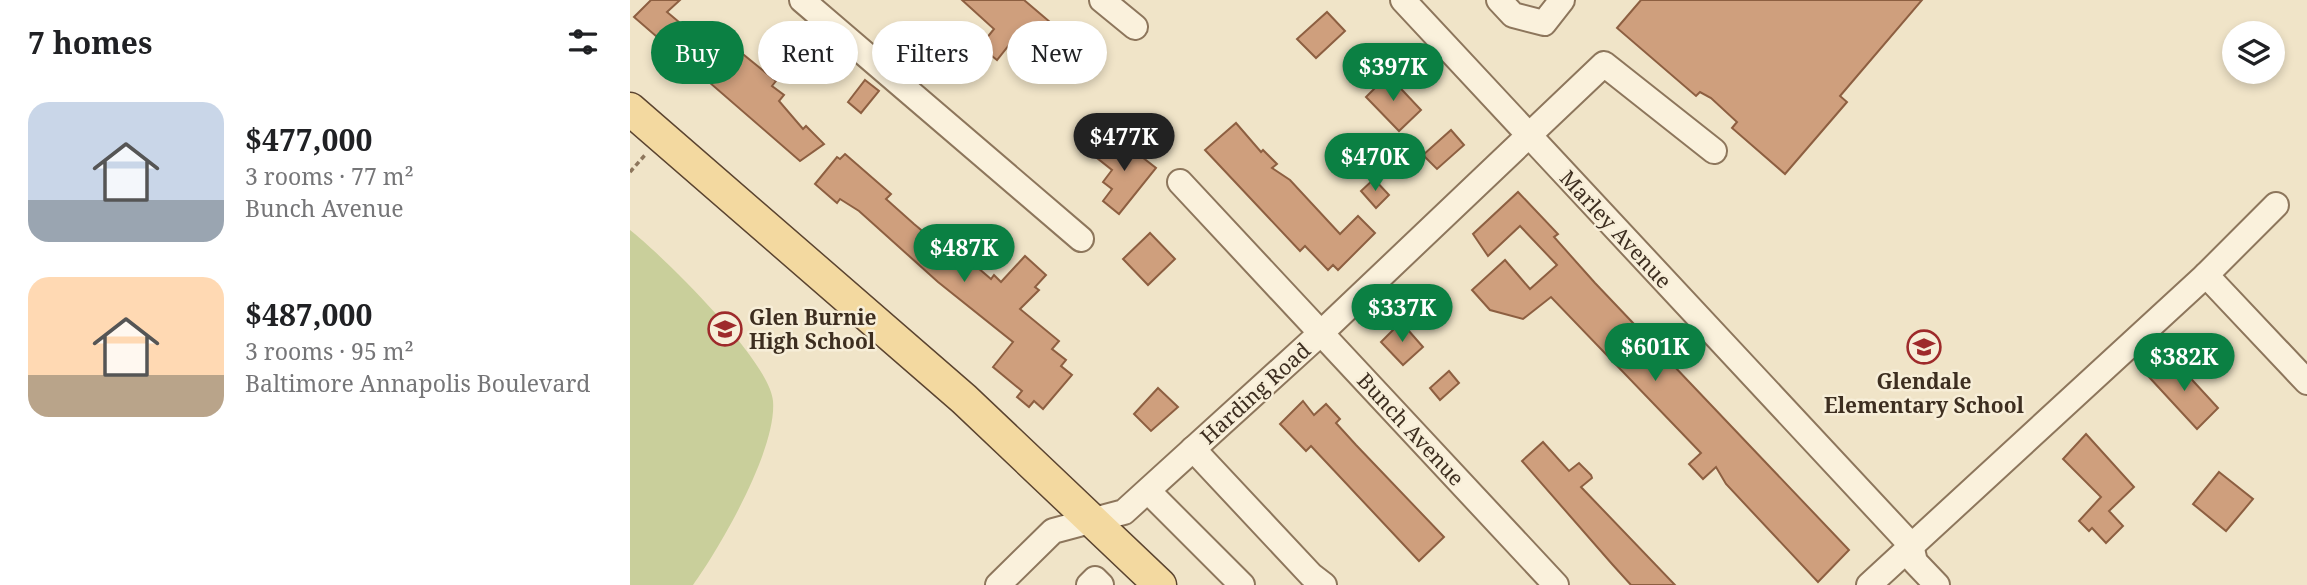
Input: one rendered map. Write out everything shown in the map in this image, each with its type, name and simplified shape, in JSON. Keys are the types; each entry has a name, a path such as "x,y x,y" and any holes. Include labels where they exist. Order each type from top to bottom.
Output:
{"main road":[{"path":"630,109 964,399 1094,520 1153,583"}],"street":[{"path":"802,0 1081,239"},
{"path":"1102,0 1135,27"},
{"name":"Marley Avenue","path":"1403,0 1911,545 1915,562 1937,585"},
{"path":"1499,0 1513,15 1544,23 1562,0"},
{"name":"Harding Road","path":"998,585 1053,531 1124,512 1321,333 1527,134 1604,64 1714,151"},
{"name":"Bunch Avenue","path":"1180,181 1556,585"},
{"path":"1869,585 2206,275 2276,205"},
{"path":"2206,275 2307,382"},
{"path":"1193,449 1311,575 1324,585"},
{"path":"1148,491 1242,585"},
{"path":"1089,585 1095,579 1101,585"}],"path":[{"path":"630,172 645,155"}],"green space":[{"path":"630,230 689,285 735,336 767,383 773,401 772,421 757,470 732,522 693,585 630,585"}],"building":[{"path":"651,0 680,0 667,12 678,21 651,21 651,32 634,17"},
{"path":"962,0 1024,0 1049,21 1007,21 1007,48 997,60 993,57 993,21 985,21"},
{"path":"1641,0 1922,0 1840,96 1847,102 1785,174 1732,128 1737,122 1711,98 1700,92 1696,96 1617,28"},
{"path":"1327,12 1345,31 1316,58 1297,39"},
{"path":"744,55 758,66 758,84 774,84 772,86 784,95 779,101 803,129 806,126 824,144 800,161 711,84 744,84"},
{"path":"1388,75 1421,110 1399,131 1366,97"},
{"path":"865,80 879,91 861,113 848,102"},
{"path":"1236,123 1261,152 1263,150 1277,164 1272,168 1290,180 1340,234 1358,216 1375,233 1338,270 1333,265 1328,270 1305,246 1300,251 1205,150"},
{"path":"1451,130 1464,145 1437,169 1423,155"},
{"path":"1115,136 1156,168 1119,214 1103,201 1112,189 1103,182 1112,170 1097,158"},
{"path":"845,154 891,194 886,199 914,224 950,254 957,250 991,279 994,275 1001,282 1025,256 1046,275 1035,287 1039,290 1020,309 1059,341 1052,349 1066,360 1061,366 1072,375 1043,409 1034,401 1029,407 1017,397 1022,391 993,367 1013,342 938,282 859,211 840,199 837,203 815,184 837,157 840,159"},
{"path":"1374,179 1389,195 1376,208 1361,191"},
{"path":"1518,192 1558,234 1554,237 1595,283 1849,550 1818,582 1726,484 1716,467 1703,479 1689,464 1701,453 1551,297 1523,319 1490,310 1472,290 1505,260 1530,289 1557,265 1520,226 1488,256 1473,234"},
{"path":"1150,233 1175,259 1148,285 1123,259"},
{"path":"1401,322 1423,347 1403,365 1381,342"},
{"path":"2171,357 2218,408 2197,429 2149,377"},
{"path":"1449,371 1459,383 1440,400 1430,388"},
{"path":"1158,388 1178,407 1151,431 1134,414"},
{"path":"1303,401 1314,415 1326,404 1340,419 1336,423 1444,537 1419,561 1311,446 1306,451 1280,424"},
{"path":"2086,434 2134,487 2109,511 2123,526 2106,543 2092,528 2089,531 2079,521 2101,497 2063,459"},
{"path":"1543,442 1569,471 1579,463 1591,475 1592,478 1581,487 1675,585 1631,585 1522,461"},
{"path":"2219,472 2253,499 2226,531 2193,504"}],"place":[{"name":"Glen Burnie High School","path":"725,329"},
{"name":"Glendale Elementary School","path":"1924,347"}]}
